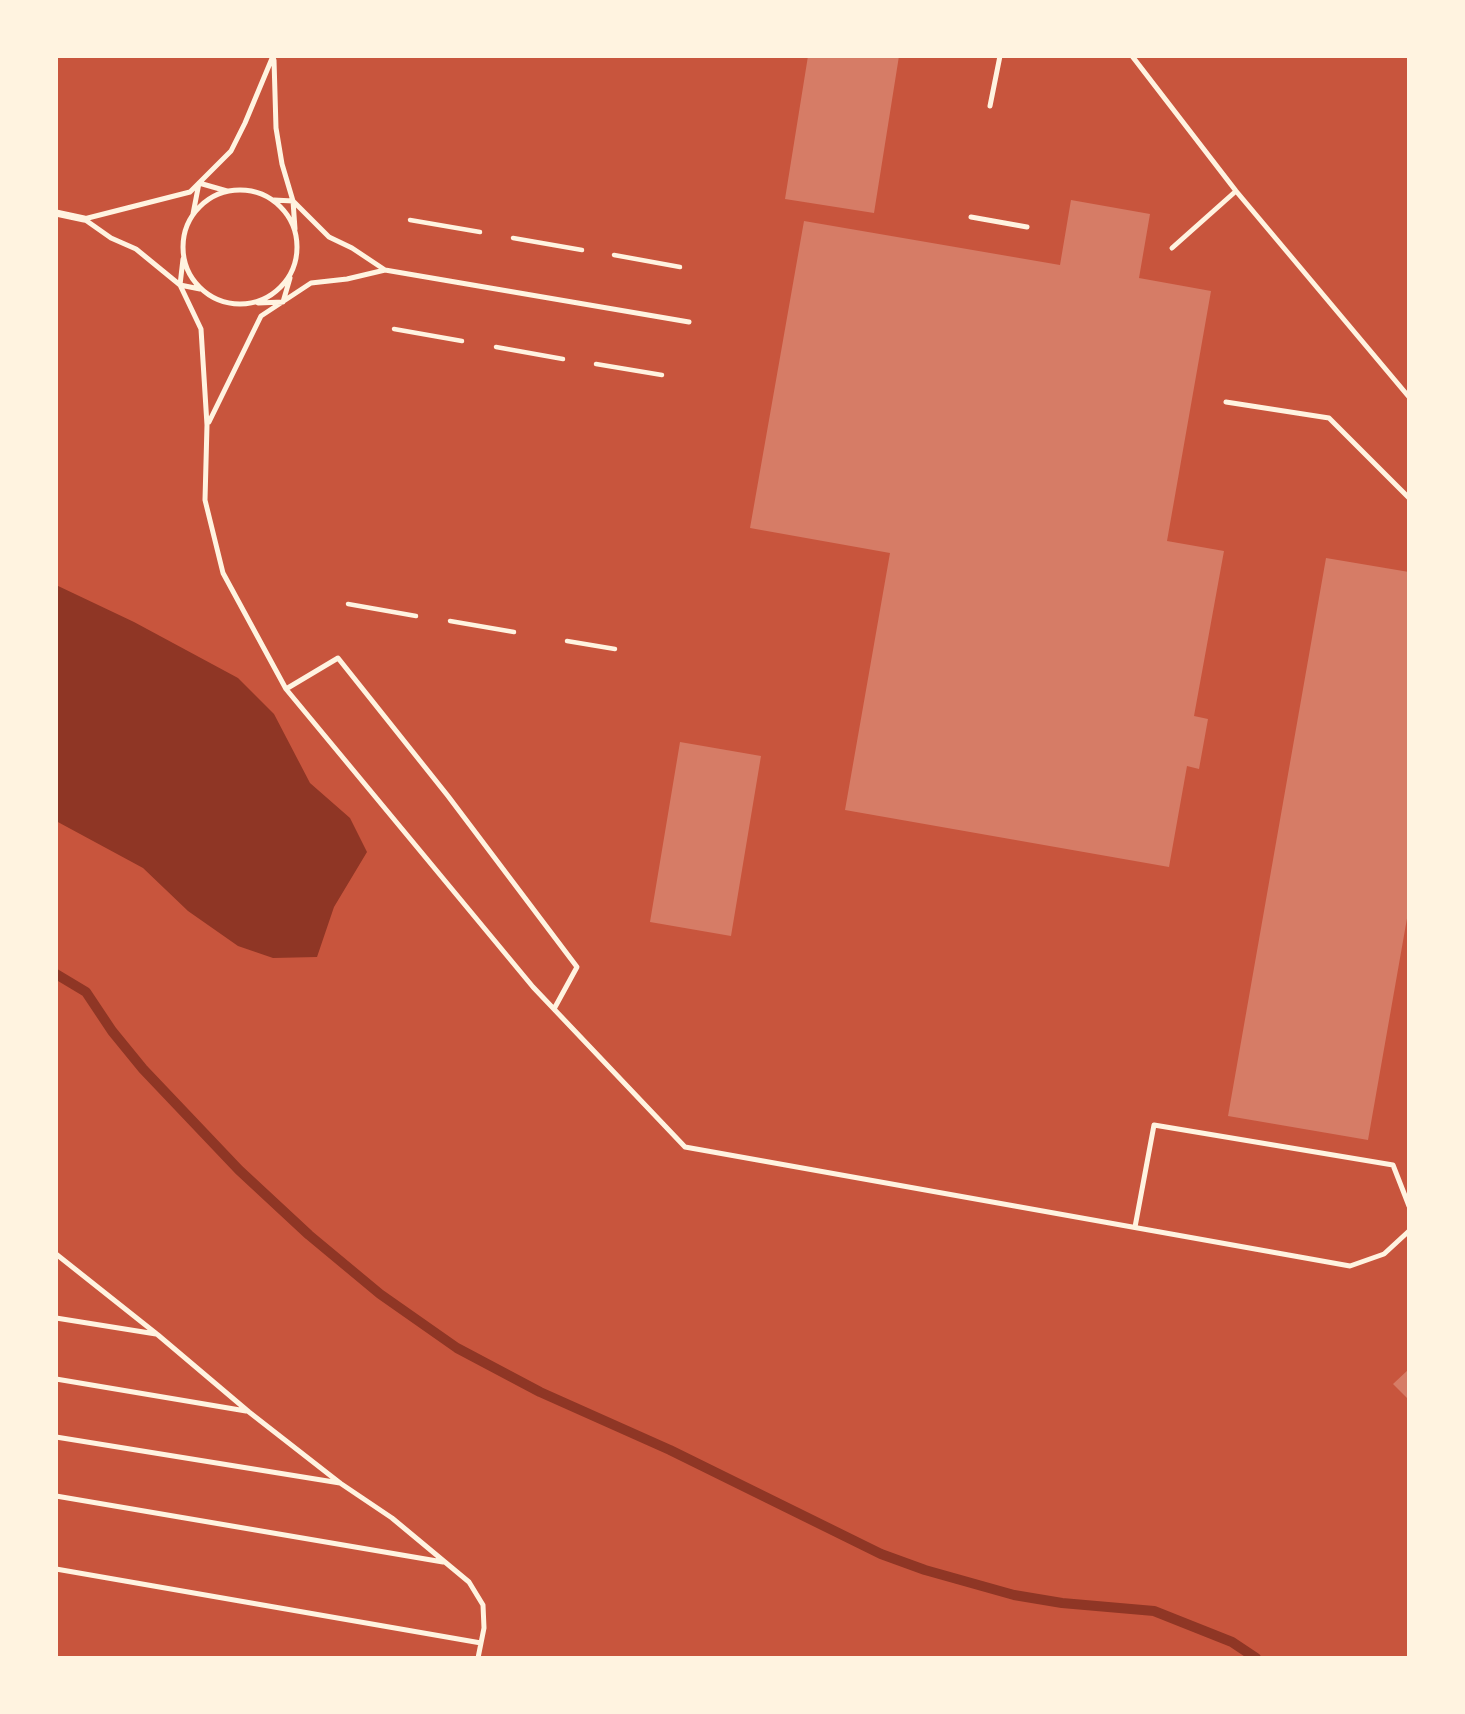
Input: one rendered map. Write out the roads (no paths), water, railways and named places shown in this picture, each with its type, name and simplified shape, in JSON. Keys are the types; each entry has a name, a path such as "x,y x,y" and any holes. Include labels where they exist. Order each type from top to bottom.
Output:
{"street":[{"path":"56,213 84,219"}],"lane":[{"path":"84,219 190,192 231,151 274,56"},
{"path":"274,56 276,128 282,164 293,201 297,251 283,302"},
{"path":"990,106 1000,56"},
{"path":"1132,56 1236,191 1409,397"},
{"path":"199,183 230,191"},
{"path":"180,285 183,238 192,216 199,183"},
{"path":"192,216 202,204 218,194 237,190 256,192 273,200 286,214 295,232"},
{"path":"1172,248 1236,191"},
{"path":"273,200 293,201 329,237 352,248 385,270"},
{"path":"971,217 1027,227"},
{"path":"84,219 111,238 136,249 180,285 201,329 207,425 205,500 223,573 286,689 533,987 685,1147 1350,1266 1384,1254 1409,1231"},
{"path":"183,256 189,274 200,289 215,299 233,304 283,302"},
{"path":"251,303 268,297 282,285 292,270"},
{"path":"207,425 261,316 311,283 347,279 385,270 689,322"},
{"path":"180,285 200,289"},
{"path":"1226,402 1329,418 1409,498"},
{"path":"286,689 338,658 448,796 577,967 554,1009"},
{"path":"1135,1227 1154,1125 1393,1165 1409,1206"},
{"path":"56,1254 249,1412 340,1483 392,1518 468,1582 482,1605 484,1628 478,1658"},
{"path":"56,1318 158,1335"},
{"path":"56,1379 249,1412"},
{"path":"56,1437 340,1483"},
{"path":"56,1496 445,1563"},
{"path":"56,1569 481,1643"}],"waterway":[{"path":"56,974 86,992 112,1031 143,1069 239,1170 309,1235 380,1294 457,1348 540,1392 670,1450 881,1554 925,1570 1014,1595 1062,1603 1154,1611 1232,1642 1256,1658"}]}
